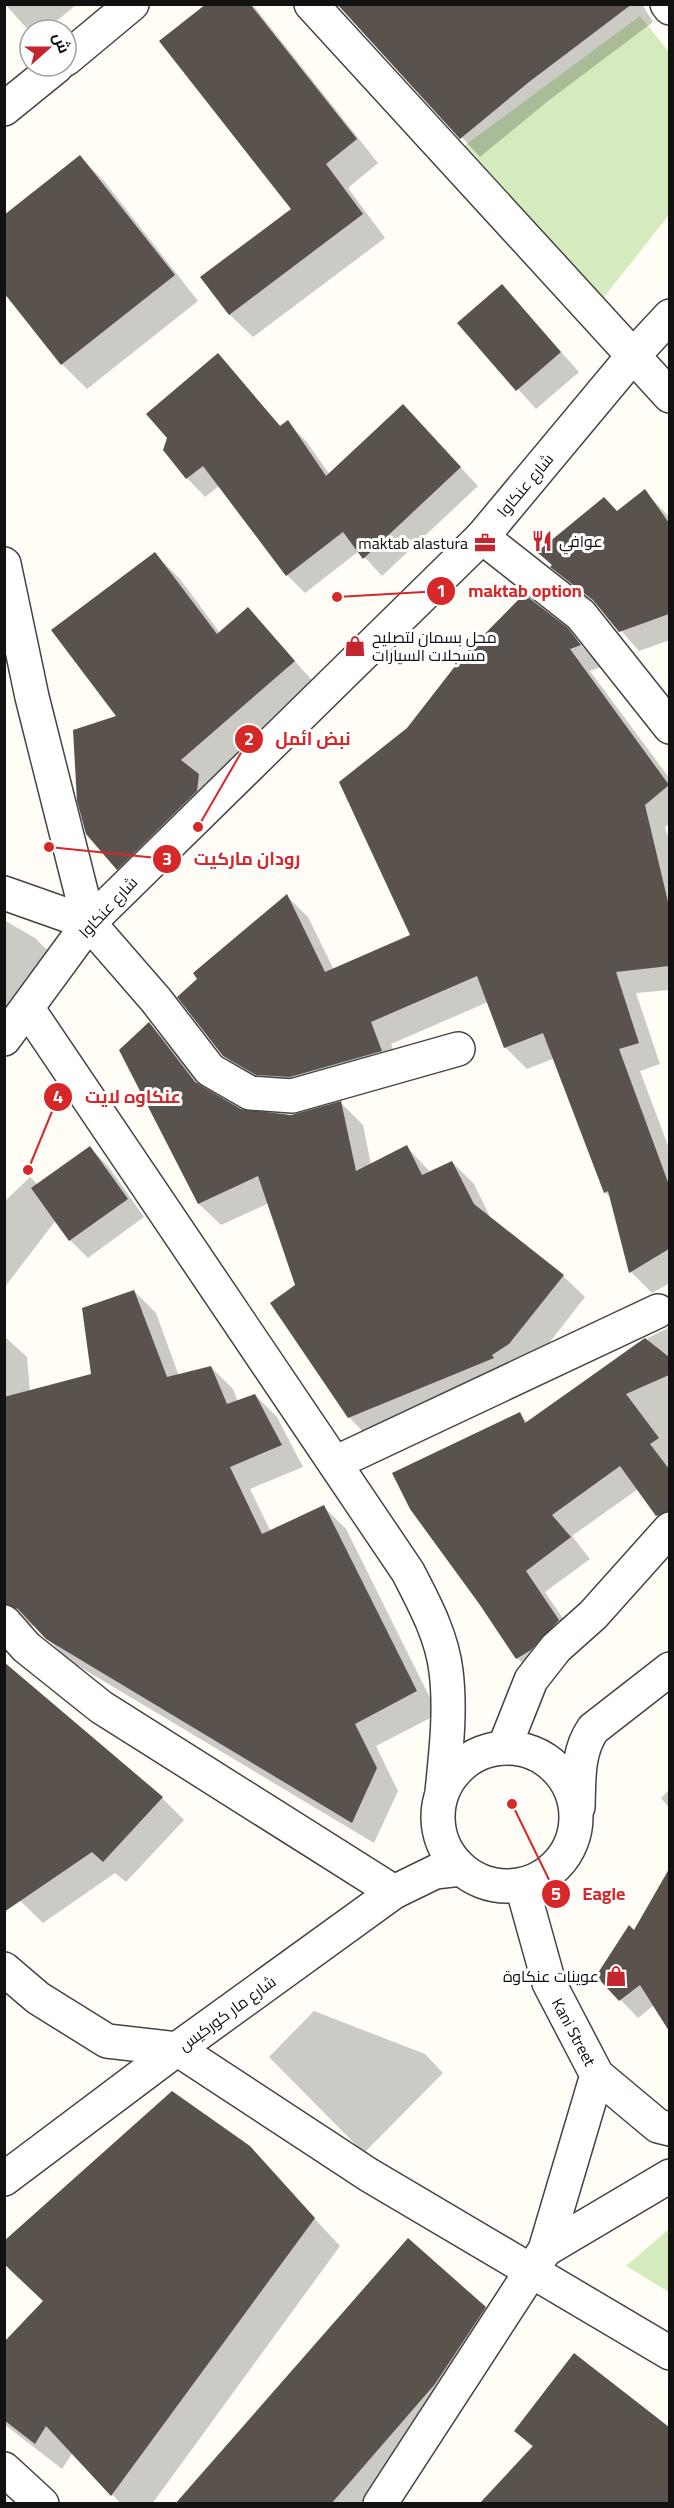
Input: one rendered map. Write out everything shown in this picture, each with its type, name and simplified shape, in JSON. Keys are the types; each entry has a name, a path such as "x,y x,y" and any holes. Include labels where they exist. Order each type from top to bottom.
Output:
{"street":[{"path":"78,49 132,4"},
{"path":"311,4 669,396"},
{"path":"4,109 42,78"},
{"name":"شارع عنكاوا","path":"4,1040 89,923 482,537 669,316"},
{"path":"482,537 581,615 669,727"},
{"path":"4,564 32,697 89,923 156,1000 210,1070 250,1093 292,1096 458,1049"},
{"path":"4,893 89,923"},
{"path":"28,1010 408,1572 432,1621 446,1670 448,1730 442,1792 437,1813 439,1833 447,1852 461,1869 479,1881 489,1884 500,1887 522,1886 543,1878 560,1863 572,1844 577,1822 581,1758 587,1738 593,1729 669,1668"},
{"path":"335,1463 658,1311"},
{"path":"504,1748 531,1680 556,1648 593,1616 669,1529"},
{"path":"4,1622 26,1647 101,1707 394,1892"},
{"path":"442,1792 452,1774 467,1760 486,1750 522,1749 538,1755 553,1765 564,1778 574,1799 577,1822"},
{"name":"شارع مار كوركيس","path":"4,2179 177,2049 394,1892 435,1872 461,1869"},
{"name":"Kani Street","path":"522,1886 549,1983 597,2075"},
{"path":"4,1970 38,1998 107,2041 177,2049 369,2175 538,2260 669,2353"},
{"path":"380,2504 538,2260 597,2075 658,2126 669,2129"},
{"path":"538,2260 669,2175"},
{"path":"4,2469 42,2504"}],"green space":[{"path":"640,16 669,52 669,215 600,302 460,149"},
{"path":"669,2229 669,2292 626,2266"}],"building":[{"path":"206,4 250,4 357,139 326,164 363,214 229,315 200,277 291,209 159,41"},
{"path":"337,4 632,4 529,82 460,139"},
{"path":"80,155 175,275 61,365 4,293 4,215"},
{"path":"502,284 561,352 516,391 457,323"},
{"path":"218,353 280,426 288,420 326,476 403,404 461,467 363,559 343,532 286,576 203,466 186,479 163,450 167,438 146,414"},
{"path":"645,489 669,523 669,614 619,632 593,600 550,567 552,565 537,552 604,497 617,511"},
{"path":"155,552 217,634 248,607 295,661 181,760 199,774 197,791 117,870 86,834 77,801 73,730 116,716 51,630"},
{"path":"524,594 568,628 581,645 570,649 669,785 645,805 669,906 669,966 616,972 639,1043 619,1049 669,1185 669,1249 629,1273 608,1191 604,1193 543,1033 504,1048 477,976 371,1022 382,1051 290,1077 256,1075 223,1056 177,997 197,979 193,973 287,894 325,972 410,935 339,782 407,728 463,656"},
{"path":"149,1022 195,1082 241,1109 291,1115 341,1101 356,1171 407,1145 422,1175 452,1161 474,1204 564,1275 509,1344 492,1355 494,1358 348,1418 270,1303 295,1285 258,1176 198,1204 119,1050"},
{"path":"90,1146 128,1199 69,1241 31,1188"},
{"path":"134,1290 167,1377 211,1366 227,1404 255,1394 282,1445 230,1467 262,1534 324,1505 417,1691 355,1724 377,1768 352,1823 46,1639 18,1609 4,1604 4,1397 91,1374 82,1308"},
{"path":"645,1338 669,1357 669,1375 626,1394 659,1438 650,1444 669,1469 669,1511 656,1516 620,1466 552,1515 571,1537 526,1571 559,1620 531,1650 516,1659 410,1509 392,1473 520,1412 525,1423"},
{"path":"4,1662 163,1797 103,1862 92,1852 4,1912"},
{"path":"669,1869 669,2031 640,1985 619,2001 596,1976 629,1925 634,1930"},
{"path":"172,2091 250,2146 315,2218 111,2496 46,2426 35,2444 4,2420 4,2342 43,2301 4,2264 4,2241"},
{"path":"408,2238 486,2307 435,2384 331,2504 175,2504"},
{"path":"574,2353 669,2427 669,2504 479,2504 533,2446 514,2431"}],"place":[{"name":"عوافي","path":"542,541"},
{"name":"maktab alastura","path":"485,543"},
{"name":"maktab option","path":"337,597"},
{"name":"محل بسمان لتصليح مسجلات السيارات","path":"355,646"},
{"name":"نبض ائمل","path":"198,827"},
{"name":"رودان ماركيت","path":"49,847"},
{"name":"عنكاوه لايت","path":"28,1170"},
{"name":"Eagle","path":"512,1804"},
{"name":"عوينات عنكاوة","path":"616,1976"}]}
